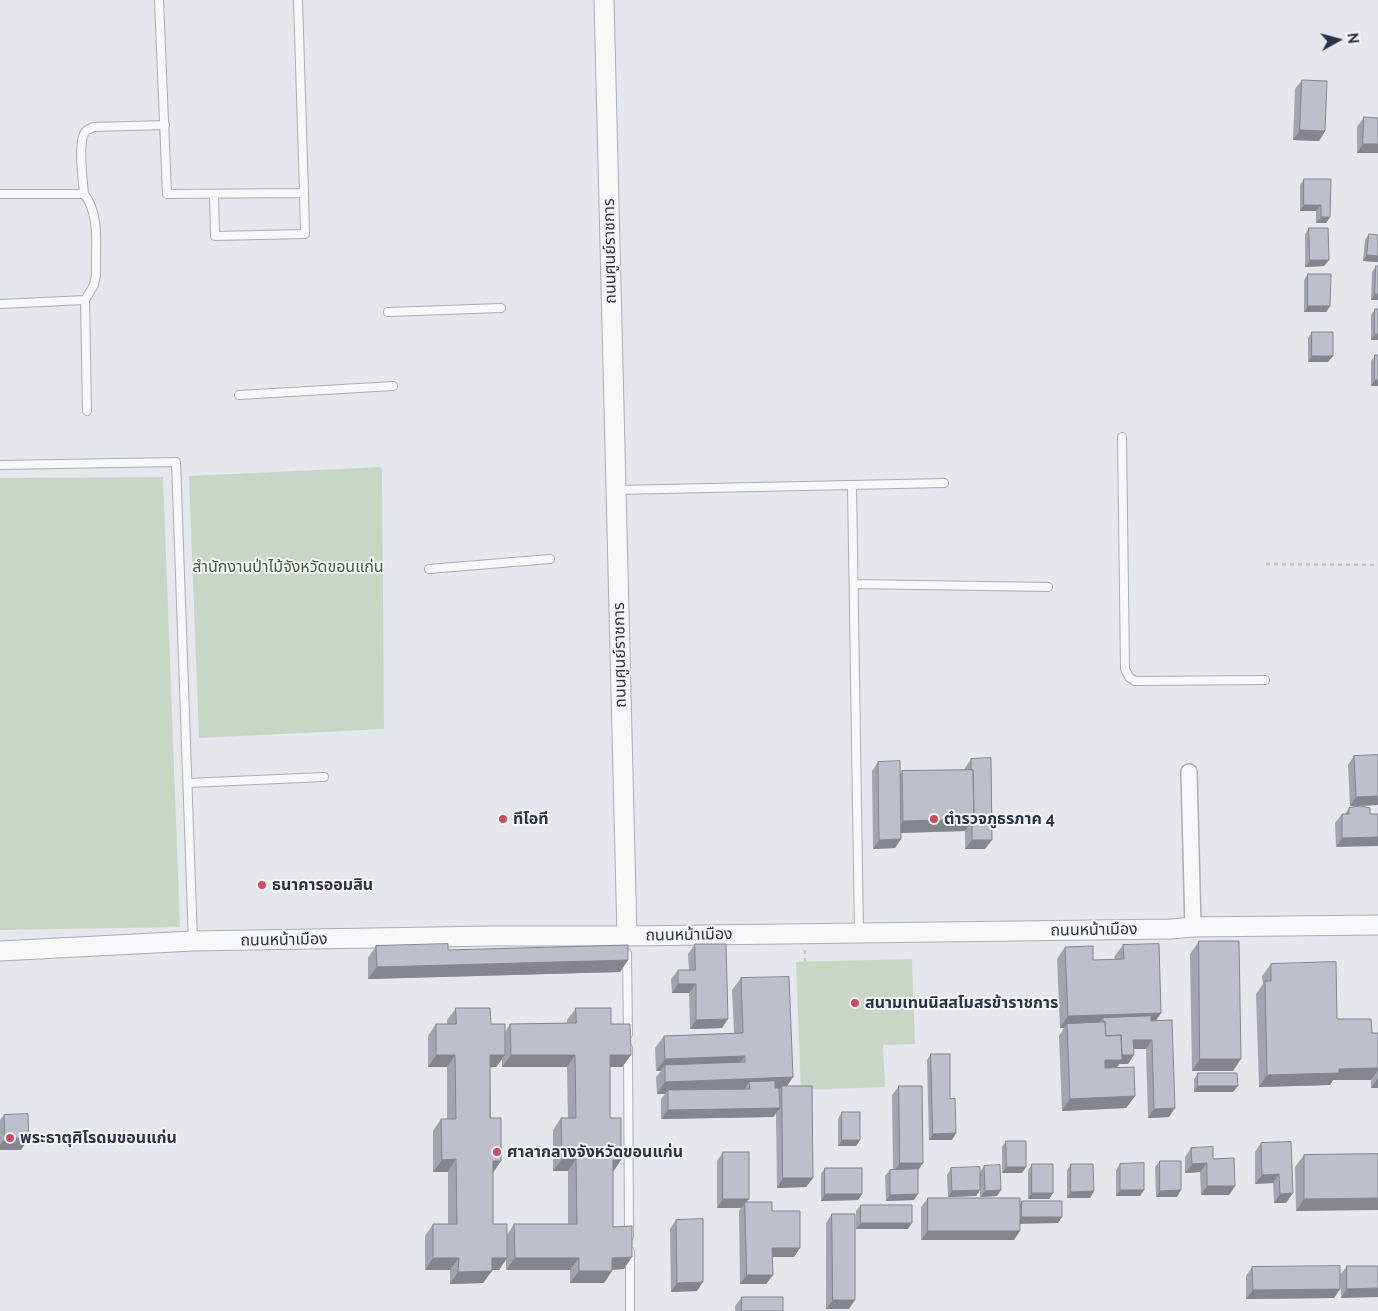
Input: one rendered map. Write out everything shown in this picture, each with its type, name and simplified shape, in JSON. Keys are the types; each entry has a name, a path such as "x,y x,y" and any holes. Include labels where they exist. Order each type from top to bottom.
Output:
{"street":[{"name":"ถนนศูนย์ราชการ","path":"604,0 627,936"},
{"path":"1189,772 1193,927"},
{"name":"ถนนหน้าเมือง","path":"0,951 193,941 1378,925"}],"lane":[{"path":"159,0 168,194 304,193"},
{"path":"214,194 215,236 305,234 298,0"},
{"path":"87,410 85,300 94,284 96,275 94,212 90,200 84,194 81,150 83,138 86,131 94,127 165,126"},
{"path":"0,194 84,194"},
{"path":"0,304 85,300"},
{"path":"388,312 501,308"},
{"path":"239,395 393,386"},
{"path":"1122,437 1124,669 1129,677 1135,681 1265,680"},
{"path":"0,465 176,462 193,941"},
{"path":"616,490 944,483"},
{"path":"852,485 859,933"},
{"path":"429,569 550,559"},
{"path":"854,584 1048,587"},
{"path":"188,783 324,777"},
{"name":"ถนนศูนย์ราชการ","path":"627,936 630,1311"}],"path":[{"path":"1266,564 1378,566"}],"green space":[{"name":"สำนักงานป่าไม้จังหวัดขอนแก่น","path":"382,467 384,729 199,738 189,476"},
{"path":"163,477 180,927 0,930 0,478"},
{"name":"สนามเทนนิสสโมสรข้าราชการ","path":"912,959 915,1044 883,1045 885,1087 801,1090 796,962"}],"building":[{"path":"1302,80 1327,81 1325,131 1300,130"},
{"path":"1364,117 1378,118 1378,144 1363,144"},
{"path":"1304,179 1331,179 1330,217 1321,217 1321,205 1304,205"},
{"path":"1309,228 1328,228 1329,260 1310,260"},
{"path":"1369,234 1378,235 1378,256 1367,255"},
{"path":"1376,266 1378,266 1378,294 1375,294"},
{"path":"1308,274 1331,274 1330,306 1308,306"},
{"path":"1375,309 1378,309 1378,334 1375,334"},
{"path":"1312,332 1333,332 1333,356 1312,356"},
{"path":"1375,355 1378,355 1378,380 1375,380"},
{"path":"1378,755 1378,796 1356,797 1354,756"},
{"path":"991,758 992,840 972,840 972,822 974,819 971,759"},
{"path":"900,761 901,839 879,840 878,762"},
{"path":"973,770 974,819 903,821 902,771"},
{"path":"1360,806 1370,808 1370,814 1378,814 1378,837 1342,838 1342,814 1349,814 1349,808"},
{"path":"1199,941 1239,941 1241,1059 1200,1059"},
{"path":"448,944 448,950 628,945 628,960 377,967 376,946"},
{"path":"695,944 726,944 728,1019 696,1020 696,984 678,984 678,970 695,970"},
{"path":"1159,944 1161,1013 1068,1016 1065,947 1093,946 1093,960 1124,959 1123,945"},
{"path":"1336,962 1337,1019 1371,1019 1372,1033 1378,1033 1378,1068 1339,1069 1339,1073 1267,1075 1265,981 1271,981 1271,964"},
{"path":"789,977 793,1077 665,1082 665,1065 745,1062 745,1056 665,1059 664,1036 743,1033 741,978"},
{"path":"456,1008 490,1008 491,1024 505,1024 505,1055 490,1055 490,1118 501,1118 501,1161 493,1161 493,1224 507,1224 507,1258 492,1258 492,1271 458,1272 459,1258 433,1258 433,1224 457,1224 456,1159 442,1160 441,1119 456,1119 455,1055 436,1055 436,1024 456,1024"},
{"path":"576,1008 611,1008 611,1024 630,1024 631,1055 610,1055 610,1118 621,1118 621,1160 613,1160 613,1227 632,1226 632,1257 612,1258 612,1271 579,1271 579,1258 515,1258 514,1224 577,1224 576,1159 562,1159 561,1118 576,1118 575,1055 511,1055 510,1024 576,1023"},
{"path":"1151,1016 1151,1021 1172,1020 1175,1108 1154,1109 1152,1040 1133,1040 1134,1055 1122,1055 1121,1035 1106,1036 1103,1018"},
{"path":"1105,1022 1106,1036 1121,1035 1122,1060 1105,1060 1105,1068 1134,1067 1135,1096 1070,1099 1067,1024"},
{"path":"931,1054 950,1054 950,1099 955,1098 956,1133 933,1134"},
{"path":"1198,1073 1237,1073 1238,1086 1198,1086"},
{"path":"775,1081 775,1088 779,1088 780,1108 668,1110 668,1090 750,1089 749,1082"},
{"path":"782,1086 812,1086 813,1178 783,1178"},
{"path":"899,1086 922,1086 923,1163 900,1163"},
{"path":"842,1112 860,1112 860,1140 842,1140"},
{"path":"28,1114 29,1138 5,1138 4,1115"},
{"path":"1006,1141 1026,1141 1026,1167 1007,1167"},
{"path":"1291,1142 1293,1193 1280,1194 1279,1174 1262,1175 1261,1143"},
{"path":"1213,1147 1213,1159 1234,1158 1235,1186 1207,1186 1207,1163 1192,1164 1191,1148"},
{"path":"723,1152 749,1152 749,1199 723,1199"},
{"path":"1378,1154 1378,1198 1304,1199 1304,1155"},
{"path":"1160,1161 1181,1161 1181,1190 1160,1191"},
{"path":"1144,1163 1144,1190 1120,1190 1120,1164"},
{"path":"1032,1164 1053,1164 1053,1193 1032,1193"},
{"path":"1071,1164 1093,1164 1094,1191 1071,1192"},
{"path":"1000,1165 1001,1190 985,1191 984,1166"},
{"path":"980,1167 980,1190 952,1191 951,1168"},
{"path":"825,1168 862,1168 862,1194 825,1194"},
{"path":"918,1169 918,1194 890,1195 890,1170"},
{"path":"928,1198 1020,1198 1020,1231 928,1231"},
{"path":"1022,1201 1062,1201 1062,1217 1022,1217"},
{"path":"745,1202 772,1202 772,1211 800,1211 800,1248 772,1248 773,1275 747,1275"},
{"path":"861,1205 912,1205 912,1223 861,1223"},
{"path":"832,1214 855,1214 855,1300 833,1300"},
{"path":"703,1219 703,1282 677,1283 676,1220"},
{"path":"1340,1266 1340,1289 1253,1290 1252,1267"},
{"path":"1347,1266 1378,1266 1378,1288 1347,1289"},
{"path":"742,1297 783,1297 783,1311 742,1311"}],"place":[{"name":"ทีโอที","path":"503,819"},
{"name":"ตำรวจภูธรภาค 4","path":"934,819"},
{"name":"ธนาคารออมสิน","path":"262,885"},
{"name":"สนามเทนนิสสโมสรข้าราชการ","path":"855,1003"},
{"name":"พระธาตุศิโรดมขอนแก่น","path":"10,1138"},
{"name":"ศาลากลางจังหวัดขอนแก่น","path":"497,1152"}]}
